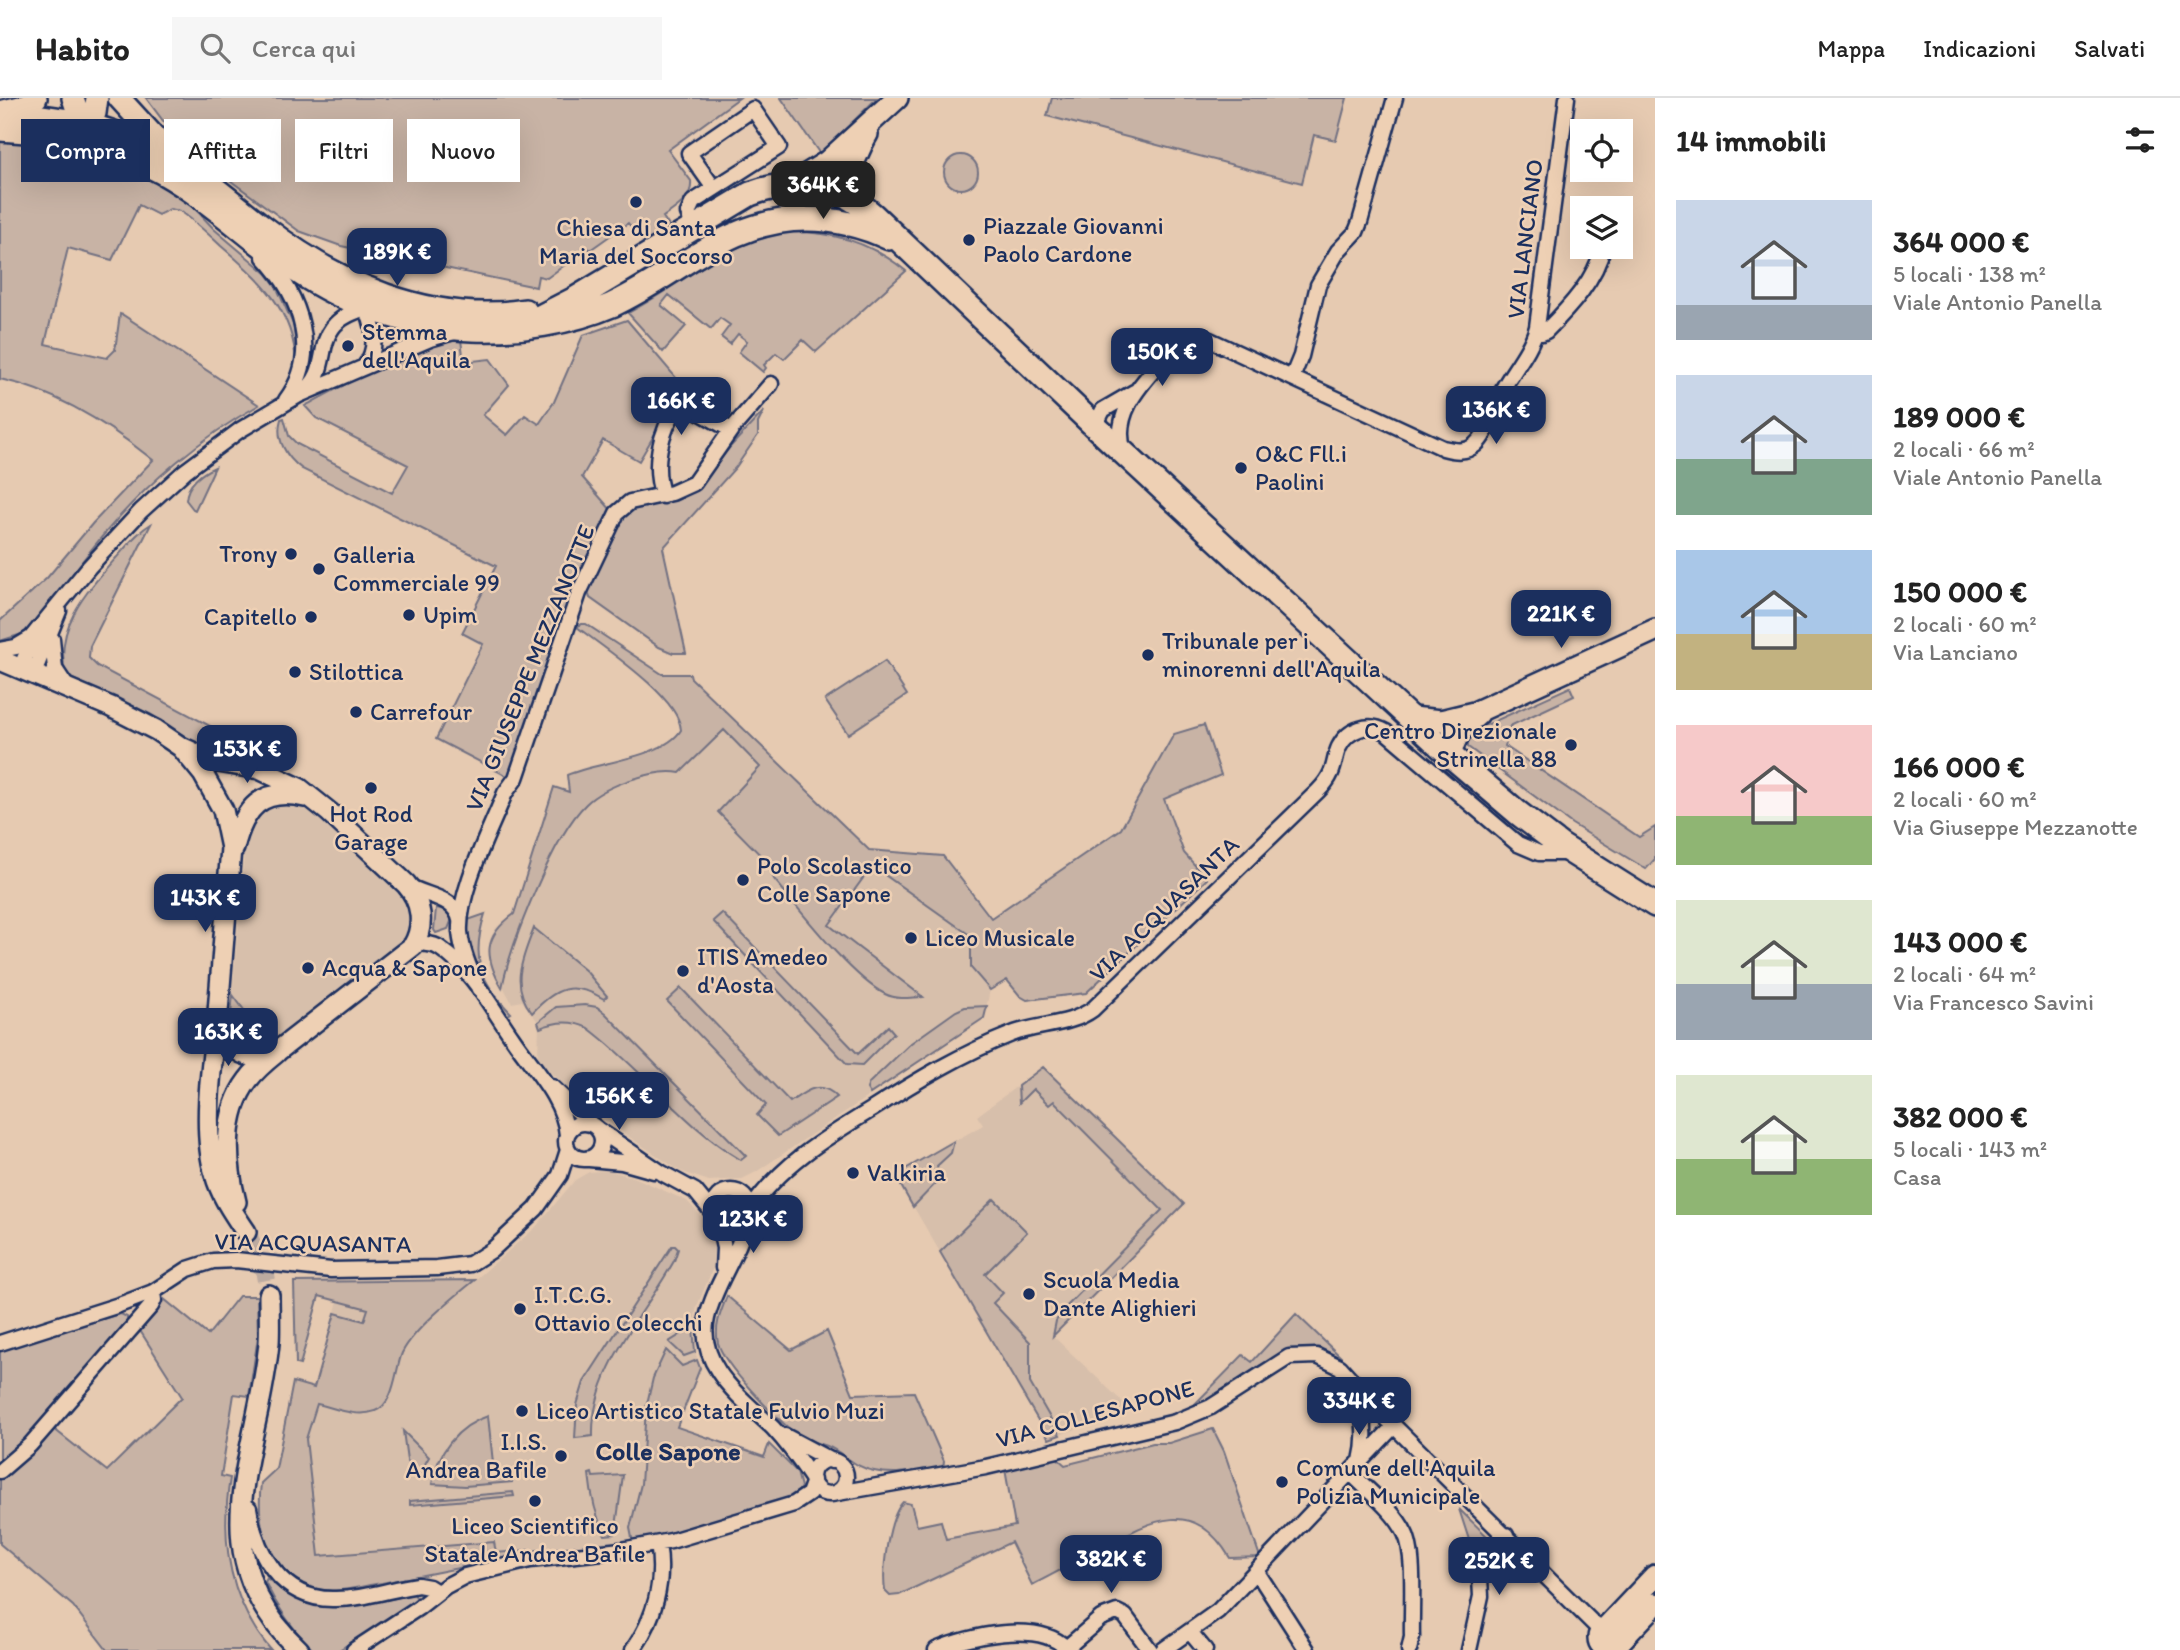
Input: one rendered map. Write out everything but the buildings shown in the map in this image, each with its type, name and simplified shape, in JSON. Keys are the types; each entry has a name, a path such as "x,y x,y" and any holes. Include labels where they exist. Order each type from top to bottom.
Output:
{"main road":[{"path":"0,112 24,106 36,98"},
{"path":"73,98 75,107 83,119"},
{"path":"90,119 94,115 97,98"},
{"path":"119,98 164,148"},
{"path":"512,327 534,320 601,284 744,197 766,189 790,185 843,162 891,104"},
{"path":"0,112 61,119"},
{"path":"0,129 21,130"},
{"path":"843,162 847,182 840,192 839,208 858,225"},
{"path":"150,167 171,177 297,271 366,308 417,322 480,329 573,318 613,304 724,239 759,224 782,220 813,219 858,225 891,239 914,255"},
{"path":"206,182 274,236 320,265 389,298 431,307 479,312 521,312 558,302 601,284"},
{"path":"790,185 840,192 867,210 1099,430 1451,755 1518,813 1571,853 1655,905"},
{"path":"1412,718 1427,721 1447,720 1485,708 1655,630"},
{"path":"1451,755 1459,733 1485,708"},
{"path":"1613,1641 1655,1576"},
{"path":"1584,1650 1613,1641 1655,1604"}],"street":[{"path":"1292,378 1301,356 1318,285 1338,251 1359,226 1395,98"},
{"name":"VIA LANCIANO","path":"1125,453 1121,438 1124,415 1135,391 1178,344 1197,338 1210,341 1292,378 1443,449 1464,450 1475,445 1484,433 1499,396 1536,332 1567,98"},
{"path":"694,228 688,215 689,207 713,187 779,147 753,109 689,153 713,187"},
{"path":"227,218 273,267 289,293 302,328 306,351 304,365 295,386 283,403"},
{"path":"1536,332 1540,334 1546,331 1574,300 1594,272 1599,259"},
{"path":"320,265 347,286 366,308 374,336 372,354 364,368"},
{"path":"299,395 317,377 329,330 346,316 366,308 431,307"},
{"path":"25,671 24,657 66,598 123,529 157,496 211,451 299,395 441,335 480,329"},
{"name":"VIA GIUSEPPE MEZZANOTTE","path":"479,989 465,956 460,924 468,886 504,796 516,778 579,593 614,518 628,503 663,496 686,488 698,480 732,429 771,384"},
{"name":"VIA LANCIANO","path":"1066,399 1091,405 1114,402 1135,391"},
{"path":"1114,402 1101,414 1099,430 1115,427 1124,415"},
{"path":"663,496 659,478 661,440 678,406 685,404 732,429"},
{"path":"0,650 20,645 47,627"},
{"path":"47,627 60,680 73,691"},
{"path":"0,660 156,730 181,747 212,761 263,771 299,788 416,896 420,920 416,940 404,954 279,1050 247,1081 239,1095 231,1121 228,1147 230,1174 247,1234 222,1193 211,1156 210,1085 231,860 229,833 219,802 203,774 181,747"},
{"name":"VIA ACQUASANTA","path":"749,1215 769,1186 801,1156 913,1083 1000,1039 1035,1026 1073,1019 1093,1009 1318,792 1331,775 1340,746 1353,732 1371,727 1386,732 1523,847 1542,853 1571,853"},
{"path":"231,860 244,818 259,802 273,796 289,795 317,802"},
{"path":"404,954 426,944 451,938 460,924 455,908 406,884"},
{"path":"434,897 454,895 468,886"},
{"name":"VIA GIUSEPPE MEZZANOTTE","path":"426,944 436,945 444,951 479,989 541,1076 560,1111 567,1142"},
{"path":"218,1012 223,1035 237,1051 250,1056 260,1056 279,1050"},
{"name":"VIA GIUSEPPE MEZZANOTTE","path":"541,1076 595,1127"},
{"path":"354,1650 418,1608 437,1592 465,1576 542,1558 658,1544 794,1504 809,1494 813,1481 817,1466 824,1461 836,1462 845,1470 846,1481 842,1489 832,1494 821,1492 813,1481 775,1430 733,1390 710,1356 706,1327 722,1276 749,1215 746,1197 737,1191 710,1191 689,1186 662,1173 595,1127 577,1124 567,1142 576,1158 622,1162 662,1173"},
{"path":"587,1159 601,1149 602,1139 595,1127"},
{"name":"VIA ACQUASANTA","path":"0,1343 119,1305 153,1292 188,1269 221,1260 321,1270 464,1266 487,1255 544,1200 560,1175 567,1142"},
{"name":"VIA ACQUASANTA","path":"560,1175 587,1159"},
{"path":"689,1186 701,1196 724,1226 734,1227 743,1223 749,1215"},
{"path":"722,1276 724,1248 716,1217 716,1198 726,1191"},
{"path":"0,1471 30,1445 151,1306 154,1300 153,1292"},
{"path":"269,1295 268,1352 245,1473 240,1522 244,1559 251,1580 270,1618 299,1650"},
{"name":"VIA COLLESAPONE","path":"832,1494 986,1467 1191,1417 1293,1356 1324,1358 1340,1367 1394,1426 1613,1641"},
{"path":"1347,1375 1359,1398 1363,1418 1364,1445 1361,1461"},
{"path":"1168,1649 1218,1611 1394,1426"},
{"name":"VIA COLLESAPONE","path":"775,1430 868,1480 891,1482"},
{"path":"1350,1472 1396,1521 1408,1539 1412,1637 1409,1650"},
{"path":"245,1473 250,1519 257,1545 271,1569 293,1588 315,1597 331,1599 418,1585 437,1592"},
{"path":"1469,1650 1481,1596 1479,1561 1506,1535"},
{"path":"633,1650 654,1609 660,1573 658,1544"},
{"path":"1257,1572 1307,1650"},
{"path":"936,1650 1007,1633 1049,1636 1065,1649 1101,1618 1117,1612 1125,1616 1150,1650"},
{"path":"1190,1632 1205,1650"}],"shaded area":[{"path":"146,98 739,98 668,150 691,181 686,197 663,217 669,226 644,243 628,223 547,278 538,276 536,287 341,246 299,231 232,182 281,182 281,119 164,119 164,122"},
{"path":"781,98 877,98 820,154"},
{"path":"1052,98 1347,98 1336,140 1314,135 1302,183 1047,116"},
{"path":"0,138 21,139 21,182 150,182 150,178 184,197 214,229 266,273 276,286 293,324 296,343 296,364 289,327 272,297 249,271 180,211 170,209 158,215 139,205 112,260 68,248 45,344 107,358 115,350 120,314 259,405 217,431 158,478 106,532 32,626 22,634 0,641 0,621 47,578 93,523 153,460 81,410 21,384 0,379"},
{"path":"961,155 973,160 978,172 973,184 961,189 949,184 944,172 949,160"},
{"path":"795,232 825,234 854,241 881,254 906,271 816,352 803,340 784,359 776,353 764,365 766,368 763,372 739,352 747,341 738,334 730,344 721,337 730,325 720,318 711,329 669,295 661,305 686,326 663,352 628,313 729,252 772,235"},
{"path":"627,320 683,386 639,461 603,440 582,477 612,511 509,777 436,739 483,644 462,633 496,566 302,469 283,447 281,419 284,418 289,436 297,444 392,493 408,465 316,418 305,406 403,357 443,343 461,340 464,362 490,359 509,385 483,415 507,435 525,415 539,424 554,402 583,335"},
{"path":"764,411 758,423 758,435 736,467 663,548 686,653 673,653 659,647 590,598 587,589 622,516 631,509 671,500 696,490 731,446"},
{"path":"215,467 195,510 186,500 189,489 200,476"},
{"path":"151,524 90,646 89,658 97,666 214,728 212,731 219,735 211,753 150,714 66,676 64,642 75,612 105,571 137,535"},
{"name":"Polo Scolastico Colle Sapone","path":"582,623 662,674 690,674 691,678 869,850 943,856 1007,980 990,990 984,1018 742,1179 709,1181 680,1171 583,1106 538,1059 539,1023 522,1001 512,1003 491,964 491,937 496,928 514,914 554,787 569,792 567,775 647,752 674,738 681,730 677,715 651,684 577,627"},
{"path":"586,624 662,674 690,674 691,678 869,850 943,856 991,918 1121,829 1174,734 1204,725 1221,775 1164,799 1184,853 1207,879 1086,993 1027,1000 1020,996 1007,980 990,990 971,968 971,936 872,866 829,925 923,997 890,996 872,985 842,958 774,879 772,875 777,872 718,812 760,767 724,730 680,773 657,773 617,785 594,797 573,819 535,891 514,945 502,988 490,957 492,939 504,922 514,914 554,787 569,792 567,775 645,753 660,747 681,730 668,703 654,688 577,627"},
{"path":"885,661 907,695 848,734 825,700"},
{"path":"1570,687 1574,696 1510,726 1505,746 1639,837 1655,827 1655,859 1646,869 1572,824 1468,747 1468,736 1483,723 1484,726"},
{"path":"276,803 304,805 312,809 405,895 410,928 404,940 263,1047 231,1019 231,1011 245,841 256,814"},
{"path":"436,908 446,910 452,919 448,929 436,933 434,930"},
{"path":"722,913 858,1054 888,1026 894,1033 862,1065 847,1064 713,921"},
{"path":"485,914 479,943 481,968 491,990 511,1013 505,1017 477,971 469,946 468,920"},
{"path":"534,928 586,971 607,996 604,999 573,988 556,993 532,1013 521,992 520,971"},
{"path":"681,988 790,1102 807,1091 819,1088 837,1097 778,1136 757,1115 766,1105 667,1001"},
{"path":"233,995 269,1044 251,1048 234,1032 231,1019"},
{"path":"987,1006 984,1018 870,1094 867,1089 869,1083 911,1043 956,1011 965,1007"},
{"path":"556,1007 597,1007 605,1013 746,1156 741,1160 700,1130 588,1028 564,1022 540,1028 538,1022"},
{"name":"Scuola Media Dante Alighieri","path":"1043,1067 1184,1204 1053,1336 1130,1409 1049,1439 895,1175 983,1125 977,1116"},
{"path":"1043,1067 1184,1204 1053,1336 1056,1321 1064,1309 1162,1210 1054,1101 1049,1105 1033,1089 1019,1103 1018,1086"},
{"path":"954,1141 951,1153 937,1166 939,1180 913,1207 895,1175"},
{"path":"608,1170 636,1178 687,1201 703,1218 715,1248 713,1268 697,1306 693,1327 700,1368 633,1545 528,1554 422,1576 335,1590 313,1588 293,1382 314,1388 338,1301 319,1296 300,1365 296,1364 294,1282 475,1280 535,1228 575,1180 589,1172"},
{"path":"994,1199 1027,1232 985,1274 1003,1293 993,1303 1030,1342 1030,1383 1060,1435 1049,1439 940,1252"},
{"path":"672,1246 678,1249 674,1261 610,1366 595,1412 593,1436 575,1438 577,1405 584,1382"},
{"path":"475,1280 435,1314 408,1344 402,1353 390,1394 382,1407 368,1413 360,1413 317,1404 306,1439 319,1556 494,1542 496,1553 528,1550 528,1554 339,1590 321,1590 297,1581 284,1571 268,1545 260,1515 261,1483 276,1469 293,1382 314,1388 335,1313 364,1321 368,1309 319,1296 300,1365 296,1364 294,1282"},
{"path":"239,1296 257,1296 258,1337 249,1396 234,1394 221,1476 230,1478 226,1524 231,1569 237,1590 245,1611 271,1650 107,1650 73,1606 0,1544 0,1350 116,1315 127,1317 127,1324 44,1421 107,1471 182,1397 139,1329 164,1299 208,1335"},
{"path":"727,1296 791,1350 827,1331 853,1394 914,1392 944,1461 943,1469 899,1473 874,1471 861,1467 827,1446 797,1435 753,1392 722,1353 717,1331"},
{"path":"1296,1314 1345,1361 1323,1352 1302,1350 1283,1354 1191,1408 1243,1355 1252,1362"},
{"path":"693,1327 695,1352 684,1356 669,1342"},
{"path":"666,1350 682,1366 697,1360 700,1368 677,1427 764,1457 769,1444 797,1472 801,1487 796,1495 787,1499 690,1531 633,1543 630,1528 641,1484 646,1408 653,1378"},
{"path":"488,1416 494,1472 512,1471 512,1482 465,1486 432,1484 438,1462 450,1442 467,1426"},
{"path":"1213,1429 1224,1451 1260,1557 1230,1558 1216,1539 1202,1527 1187,1520 1172,1519 1139,1528 1032,1585 1011,1542 899,1595 890,1596 885,1591 887,1545 893,1520 903,1502 911,1504 917,1526 941,1521 946,1539 1015,1526 1005,1469 1056,1457 1065,1465 1153,1443 1169,1443"},
{"path":"403,1431 429,1457 417,1478 407,1460"},
{"path":"592,1473 593,1477 623,1475 615,1534 605,1535 599,1520 590,1482 589,1474"},
{"path":"513,1492 514,1496 410,1505 410,1501"},
{"path":"1459,1509 1491,1540 1477,1548 1471,1546"},
{"path":"267,1578 285,1592 320,1606 355,1606 414,1594 418,1600 339,1650 313,1650 280,1610 265,1582"}],"tunnel":[{"path":"248,1236 265,1272 269,1295"}],"place":[{"name":"Chiesa di Santa Maria del Soccorso","path":"636,202"},
{"name":"Piazzale Giovanni Paolo Cardone","path":"969,240"},
{"name":"Stemma dell'Aquila","path":"348,346"},
{"name":"O&C Fll.i Paolini","path":"1241,468"},
{"name":"Trony","path":"291,554"},
{"name":"Galleria Commerciale 99","path":"319,569"},
{"name":"Upim","path":"409,615"},
{"name":"Capitello","path":"311,617"},
{"name":"Tribunale per i minorenni dell'Aquila","path":"1148,655"},
{"name":"Stilottica","path":"295,672"},
{"name":"Carrefour","path":"356,712"},
{"name":"Centro Direzionale Strinella 88","path":"1571,745"},
{"name":"Hot Rod Garage","path":"371,788"},
{"name":"Polo Scolastico Colle Sapone","path":"743,880"},
{"name":"Liceo Musicale","path":"911,938"},
{"name":"Acqua & Sapone","path":"308,968"},
{"name":"ITIS Amedeo d'Aosta","path":"683,971"},
{"name":"Valkiria","path":"853,1173"},
{"name":"Scuola Media Dante Alighieri","path":"1029,1294"},
{"name":"I.T.C.G. Ottavio Colecchi","path":"520,1309"},
{"name":"Liceo Artistico Statale Fulvio Muzi","path":"522,1411"},
{"name":"I.I.S. Andrea Bafile","path":"561,1456"},
{"name":"Comune dell'Aquila Polizia Municipale","path":"1282,1482"},
{"name":"Liceo Scientifico Statale Andrea Bafile","path":"535,1501"}],"district":[{"name":"Colle Sapone","path":"668,1451"}]}
